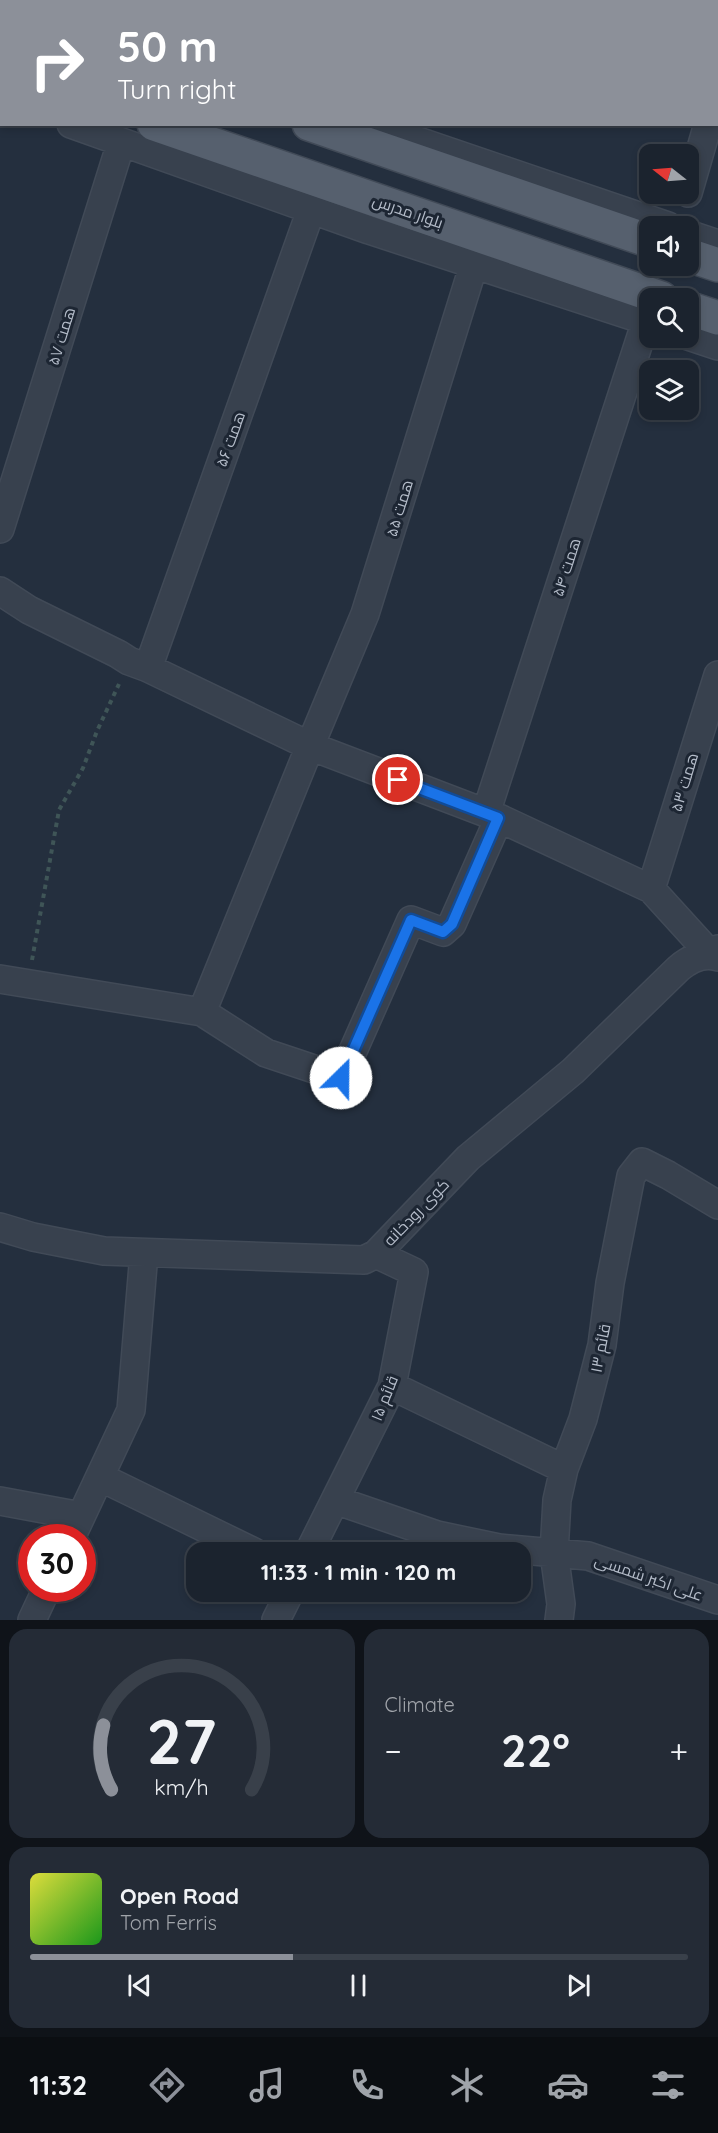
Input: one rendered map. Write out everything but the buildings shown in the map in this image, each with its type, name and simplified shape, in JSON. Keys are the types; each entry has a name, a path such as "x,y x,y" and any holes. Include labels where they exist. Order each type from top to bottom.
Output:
{"main road":[{"name":"بلوار مدرس","path":"159,126 639,309"},
{"path":"315,126 639,237"},
{"path":"699,259 718,265"},
{"path":"699,312 718,318"}],"street":[{"path":"76,126 311,210 474,264 639,310"},
{"path":"374,126 639,216"},
{"path":"699,155 707,126"},
{"name":"همت ۵۷","path":"0,529 121,143"},
{"name":"همت ۵۶","path":"139,665 311,210"},
{"path":"699,238 718,244"},
{"name":"همت ۵۵","path":"202,1012 365,614 474,264"},
{"path":"699,340 718,346"},
{"name":"همت ۵۴","path":"202,1012 266,1053 341,1078 411,920 443,932 452,924 492,816 641,348"},
{"path":"0,591 29,610 310,746 492,816 651,889 716,954"},
{"name":"همت ۵۳","path":"651,889 718,675"},
{"name":"کوی رودخانه","path":"0,1227 33,1237 104,1251 364,1260 376,1254 468,1158 573,1071 679,968 692,958 716,954"},
{"path":"0,979 202,1012"},
{"name":"قائم ۱۳","path":"559,1620 561,1604 554,1553 557,1500 564,1469 583,1419 602,1345 610,1283 631,1176 642,1162 718,1204"},
{"path":"77,1524 131,1410 144,1253"},
{"name":"قائم ۱۵","path":"314,1542 392,1386 414,1272 376,1254"},
{"path":"392,1386 564,1469"},
{"path":"100,1477 233,1542"},
{"name":"علی اکبر شمسی","path":"335,1500 436,1535 499,1548 588,1556 718,1600"},
{"path":"0,1501 67,1524"},
{"path":"32,1620 40,1602"},
{"path":"276,1620 285,1602"}],"path":[{"path":"27,984 59,810 83,768 97,731 139,665"}],"route":[{"path":"341,1078 411,920 443,932 452,924 498,818 398,780"}]}
